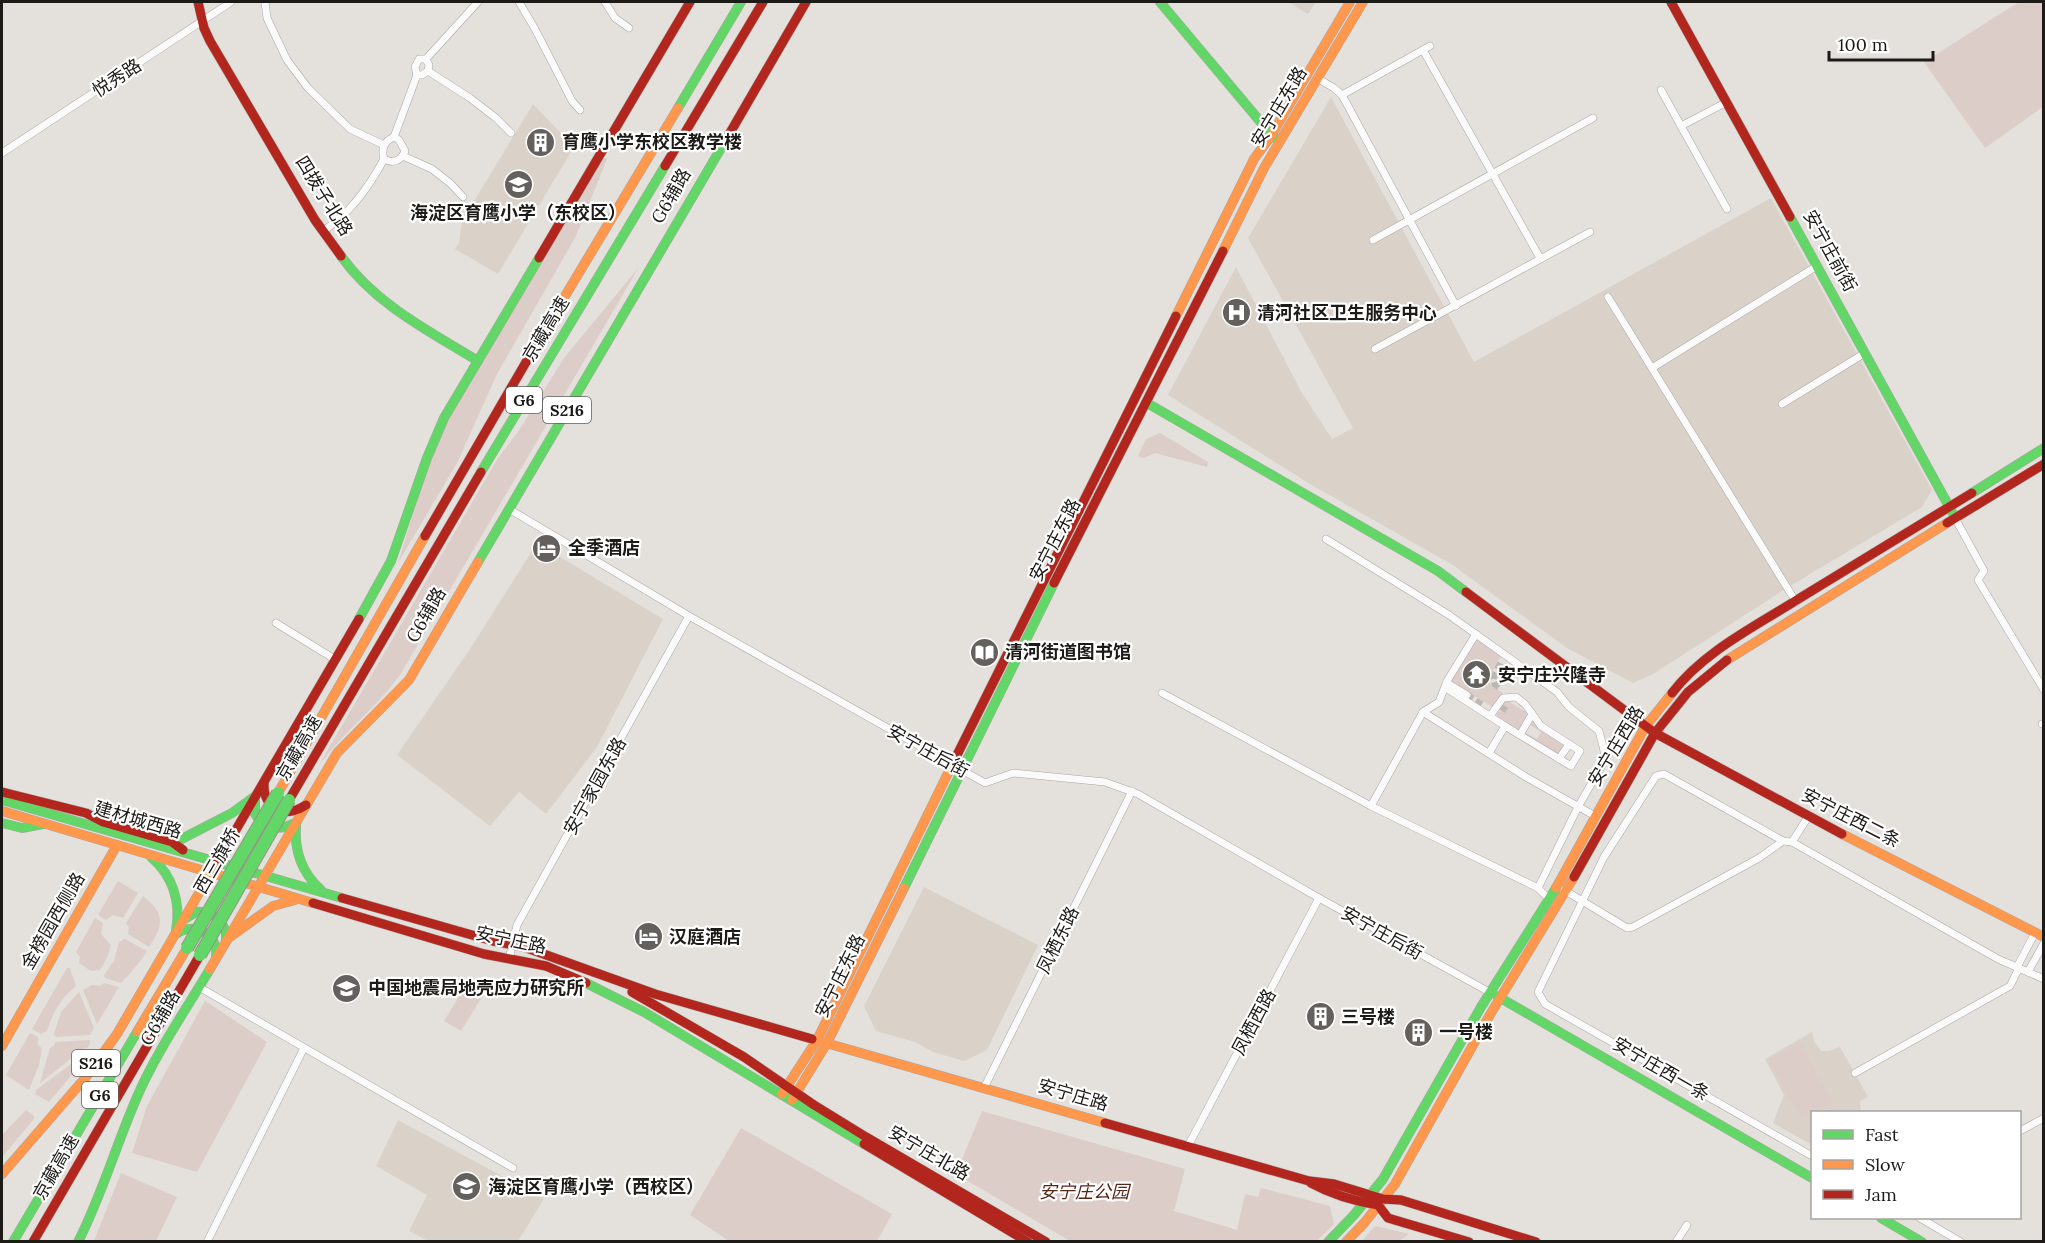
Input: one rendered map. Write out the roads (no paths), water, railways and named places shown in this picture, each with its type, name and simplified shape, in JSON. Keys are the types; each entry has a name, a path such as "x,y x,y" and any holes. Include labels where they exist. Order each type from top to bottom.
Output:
{"main road":[{"name":"四拨子北路","path":"198,2 202,22 210,41 323,231 358,276 386,303 478,361"},
{"name":"G6辅路","path":"2,1174 106,1050 260,790 388,568 399,542 431,444 444,418 690,2"},
{"name":"京藏高速","path":"278,793 480,439 741,2"},
{"name":"京藏高速","path":"289,800 518,410 762,2"},
{"name":"G6辅路","path":"78,1242 88,1223 140,1089 199,987 345,743 393,700 409,680 806,2"},
{"path":"1160,2 1275,140"},
{"name":"安宁庄东路","path":"956,767 1147,403 1264,168 1275,140 1350,2"},
{"name":"安宁庄东路","path":"789,1093 822,1041 1254,159 1275,140 1317,78 1363,2"},
{"name":"安宁庄前街","path":"1671,2 1952,512"},
{"name":"安宁庄西二条","path":"1147,403 1438,571 1650,730 1808,817 2039,935"},
{"name":"安宁庄西路","path":"1650,730 1688,692 1731,656 1952,512 2043,448"},
{"name":"安宁庄西路","path":"1496,995 1549,899 1562,889 1595,816 1682,680 1700,663 1744,633 1952,512 2043,464"},
{"path":"1329,1242 1374,1200 1395,1184 1496,995 1562,889 1650,730"},
{"path":"260,790 263,788 264,798 270,805 283,812 298,812 308,802"},
{"path":"260,790 253,805 256,817 273,828 281,830 288,828 298,819"},
{"path":"172,843 239,809 260,790"},
{"name":"建材城西路","path":"2,792 86,813 101,821 172,843 191,854 265,875"},
{"name":"西三旗桥","path":"187,948 278,793"},
{"name":"建材城西路","path":"2,800 172,843"},
{"name":"西三旗桥","path":"200,955 289,800"},
{"name":"建材城西路","path":"2,811 211,873"},
{"path":"298,819 295,832 300,859 314,884 329,894"},
{"name":"建材城西路","path":"2,823 22,828 48,824"},
{"name":"金榜园西侧路","path":"2,1046 117,845"},
{"path":"144,853 158,862 174,889 178,924 173,938"},
{"name":"安宁庄路","path":"211,873 484,954 553,968 621,1000 789,1093"},
{"name":"安宁庄路","path":"265,875 550,956 655,994 1309,1181 1334,1184 1374,1200 1401,1200 1536,1242"},
{"path":"225,943 273,906 287,900 304,901"},
{"path":"182,921 195,912 208,913 225,927 228,937 225,943"},
{"path":"173,938 186,928 198,930 210,937 215,944 218,951 215,960"},
{"name":"京藏高速","path":"13,1242 187,948"},
{"name":"京藏高速","path":"33,1242 200,955"},
{"name":"安宁庄路","path":"609,979 744,1057 789,1093"},
{"name":"安宁庄西一条","path":"1496,995 1811,1177"},
{"name":"安宁庄北路","path":"789,1093 1028,1242"},
{"name":"安宁庄北路","path":"789,1093 1046,1242"},
{"path":"1346,1242 1374,1200"},
{"name":"安宁庄路","path":"1374,1200 1388,1218 1469,1242"},
{"path":"1883,1219 1922,1242"}],"street":[{"name":"悦秀路","path":"2,153 231,2"},
{"path":"265,2 267,18 287,60 308,88 350,129 384,145"},
{"path":"394,137 399,140 405,151 398,161 390,162 384,159 382,153 384,145 394,137 417,75 415,67 419,60 426,59 478,2"},
{"path":"519,2 572,101 580,110"},
{"path":"605,2 615,18 629,28"},
{"path":"1342,95 1430,45"},
{"path":"1423,50 1540,258"},
{"path":"417,75 428,71 429,65 426,59"},
{"path":"428,71 470,98 511,133"},
{"path":"1317,78 1342,95 1456,306"},
{"path":"1661,90 1727,209"},
{"path":"1681,126 1727,102"},
{"path":"1373,240 1593,118"},
{"path":"403,156 432,169 463,197"},
{"path":"323,231 350,208 376,175 384,159"},
{"path":"1375,349 1590,232"},
{"path":"1652,368 1817,266"},
{"path":"1608,297 1796,602"},
{"path":"1782,404 1865,353"},
{"name":"安宁庄后街","path":"509,509 689,616 985,783 1013,773 1105,782 1132,792 1496,995"},
{"path":"1952,512 1984,571 1978,580 2043,690"},
{"path":"1326,539 1407,588 1476,634 1504,658 1557,692 1569,708 1599,730 1606,758 1578,807 1538,888"},
{"name":"安宁家园东路","path":"509,959 517,925 689,616"},
{"path":"276,622 336,660"},
{"path":"1371,806 1423,712 1439,702 1476,634"},
{"path":"1447,685 1467,695"},
{"path":"1447,685 1490,716 1505,726 1571,766 1580,751 1541,726 1525,704 1516,697 1503,698 1499,709 1490,716"},
{"path":"1162,693 1371,806 1538,888 1549,899"},
{"path":"1423,712 1595,816"},
{"path":"1520,735 1532,714"},
{"path":"1489,753 1505,726"},
{"path":"1559,759 1569,744"},
{"path":"1811,1155 1545,1004 1538,992 1604,857 1656,776 1664,774 1783,841 1792,842 1989,953 2043,979"},
{"name":"凤栖东路","path":"984,1088 1132,792"},
{"path":"1792,842 1808,817"},
{"path":"1562,889 1627,928 1633,927 1759,858 1783,841"},
{"name":"凤栖西路","path":"1188,1146 1319,898"},
{"path":"1855,1073 2010,986 2018,968 2039,935"},
{"path":"2028,972 2043,943"},
{"path":"199,987 513,1168"},
{"path":"207,1242 303,1048"},
{"path":"2021,1130 2043,1118"},
{"path":"1922,1219 1961,1242"},
{"path":"1676,1242 1687,1225"}],"tunnel":[{"path":"1499,687 1493,678 1502,661"},
{"path":"1467,695 1482,705"},
{"path":"1502,711 1505,706"}],"place":[{"name":"育鹰小学东校区教学楼","path":"541,142"},
{"name":"海淀区育鹰小学（东校区）","path":"518,184"},
{"name":"清河社区卫生服务中心","path":"1236,313"},
{"name":"全季酒店","path":"547,548"},
{"name":"清河街道图书馆","path":"984,652"},
{"name":"安宁庄兴隆寺","path":"1477,675"},
{"name":"汉庭酒店","path":"648,937"},
{"name":"中国地震局地壳应力研究所","path":"347,988"},
{"name":"三号楼","path":"1320,1017"},
{"name":"一号楼","path":"1418,1032"},
{"name":"海淀区育鹰小学（西校区）","path":"467,1187"}],"park label":[{"name":"安宁庄公园","path":"1084,1192"}]}
